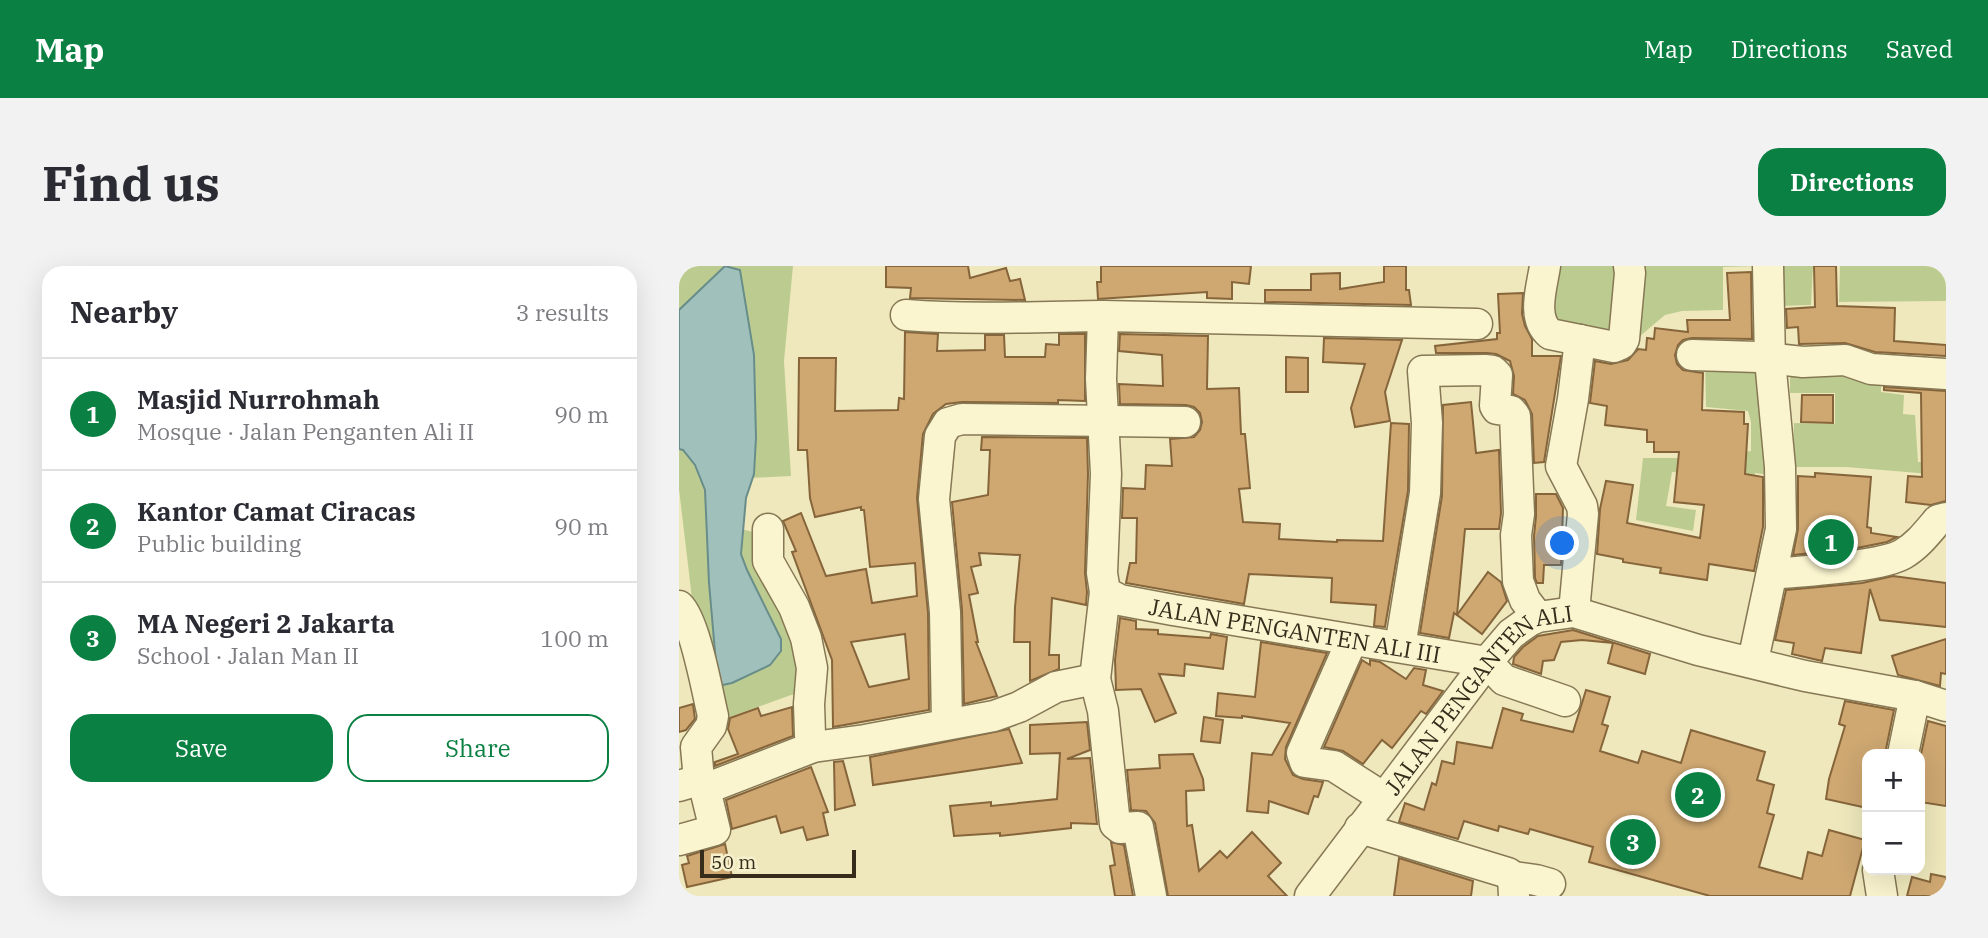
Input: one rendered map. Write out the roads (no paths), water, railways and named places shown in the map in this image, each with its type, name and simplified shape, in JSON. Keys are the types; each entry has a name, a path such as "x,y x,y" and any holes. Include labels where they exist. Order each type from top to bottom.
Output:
{"street":[{"path":"1545,266 1539,305 1540,321 1544,328 1550,334 1614,347 1621,344 1625,326 1629,266"},
{"path":"1753,662 1781,529 1780,467 1770,360 1768,266"},
{"path":"906,315 960,319 1103,316 1477,324"},
{"path":"1103,316 1106,474 1102,573 1105,592 1095,679 1103,711 1115,824 1120,828 1138,827 1151,896"},
{"path":"1400,647 1425,494 1427,423 1423,371 1412,323"},
{"path":"1574,612 1583,513 1561,466 1580,340"},
{"path":"1692,355 1758,357 1803,362 1845,360 1871,369 1946,374"},
{"path":"1423,371 1495,372 1495,406 1497,409 1511,411 1515,416 1518,581 1525,600 1538,617"},
{"path":"947,724 945,612 934,499 940,436 948,424 962,419 1185,422"},
{"path":"1773,574 1870,563 1901,556 1923,539 1938,520 1946,518"},
{"path":"768,529 768,561 789,598 806,638 812,668 809,704 813,747"},
{"name":"JALAN PENGANTEN ALI III","path":"1105,592 1120,600 1487,662"},
{"path":"679,606 685,612 691,630 713,716 711,726 696,747 694,785 715,830 679,840"},
{"name":"JALAN PENGANTEN ALI","path":"1310,896 1487,662 1511,634 1538,617 1574,612 1698,650 1805,676 1915,696 1946,706"},
{"path":"1352,640 1302,758 1305,762 1333,766 1384,798"},
{"path":"1487,662 1504,680 1565,701"},
{"path":"694,785 813,747 994,716 1019,707 1056,687 1095,679"},
{"path":"1904,749 1915,696"},
{"path":"1360,828 1508,873 1514,887 1536,880 1550,884"},
{"path":"1879,875 1882,896"}],"water":[{"path":"725,266 740,270 754,355 754,474 746,498 741,554 781,639 781,651 770,665 732,683 718,686 709,583 705,490 695,465 683,450 679,449 679,310"}],"place":[{"name":"Masjid Nurrohmah","path":"1831,542"},
{"name":"Kantor Camat Ciracas","path":"1698,795"},
{"name":"MA Negeri 2 Jakarta","path":"1633,842"}]}
